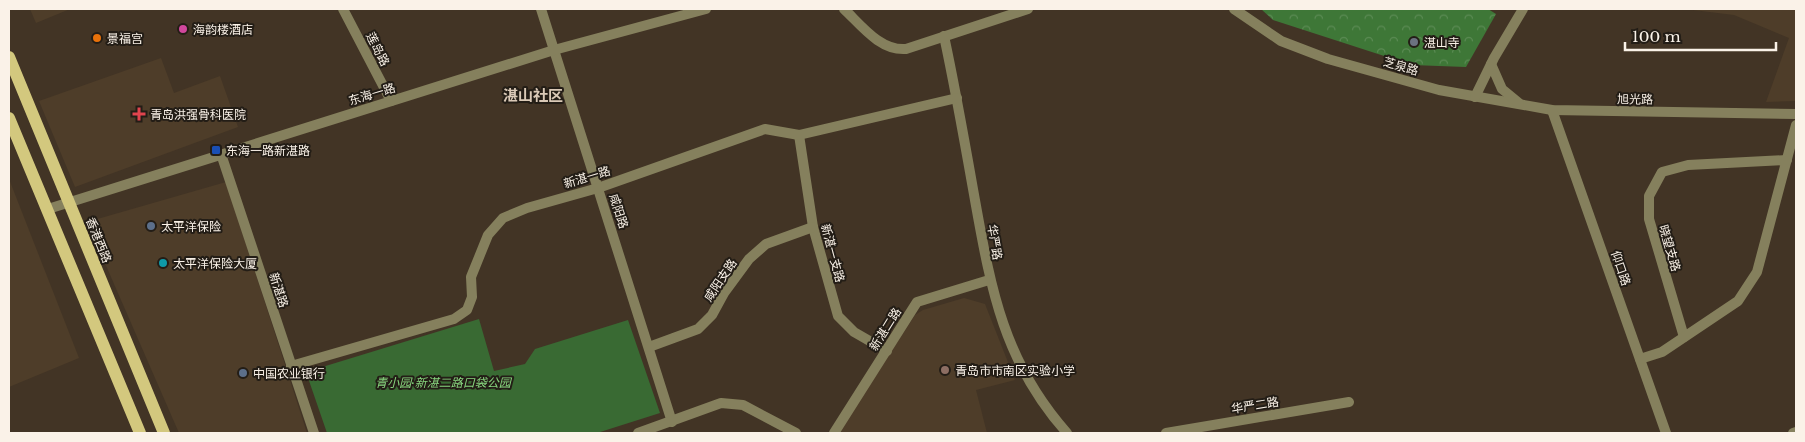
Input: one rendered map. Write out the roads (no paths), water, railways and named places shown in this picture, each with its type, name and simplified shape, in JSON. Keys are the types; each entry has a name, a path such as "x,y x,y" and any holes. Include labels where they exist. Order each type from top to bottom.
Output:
{"main road":[{"name":"香港西路","path":"9,57 164,433"},
{"path":"9,118 140,433"}],"street":[{"name":"莲岛路","path":"343,9 391,101"},
{"name":"咸阳路","path":"541,9 672,422"},
{"name":"东海一路","path":"48,210 68,201 554,50 706,9"},
{"path":"844,9 880,43 888,48 906,49 1028,9"},
{"name":"芝泉路","path":"1234,9 1281,41 1328,59 1439,90 1475,97"},
{"path":"1475,97 1522,9"},
{"name":"华严路","path":"944,36 957,98 989,280 1008,342 1026,379 1050,415 1067,433"},
{"path":"1491,64 1502,89 1524,106"},
{"name":"旭光路","path":"1475,97 1552,110 1796,114"},
{"name":"新湛一路","path":"292,366 454,319 467,310 472,297 471,277 488,235 503,218 527,208 598,188 765,129 799,135 957,98"},
{"name":"仰口路","path":"1552,110 1666,433"},
{"path":"1640,359 1662,352 1738,301 1757,272 1796,125"},
{"name":"新湛一支路","path":"799,135 813,227 838,316 854,332 887,351"},
{"name":"新湛路","path":"221,154 314,433"},
{"name":"晓望支路","path":"1684,337 1649,219 1649,196 1662,172 1688,165 1786,160"},
{"name":"咸阳支路","path":"649,347 698,329 712,316 724,293 749,258 766,244 813,227"},
{"name":"新湛二路","path":"834,433 917,302 989,280"},
{"name":"华严二路","path":"1166,433 1349,402"},
{"path":"638,433 721,403 743,405 795,433"}],"place":[{"name":"海韵楼酒店","path":"183,29"},
{"name":"景福宫","path":"97,38"},
{"name":"湛山寺","path":"1414,42"},
{"name":"青岛洪强骨科医院","path":"139,114"},
{"name":"东海一路新湛路","path":"216,150"},
{"name":"太平洋保险","path":"151,226"},
{"name":"太平洋保险大厦","path":"163,263"},
{"name":"青岛市市南区实验小学","path":"945,370"},
{"name":"中国农业银行","path":"243,373"}],"district":[{"name":"湛山社区","path":"533,95"}],"park label":[{"name":"青小园·新湛二路口袋公园","path":"443,382"}]}
